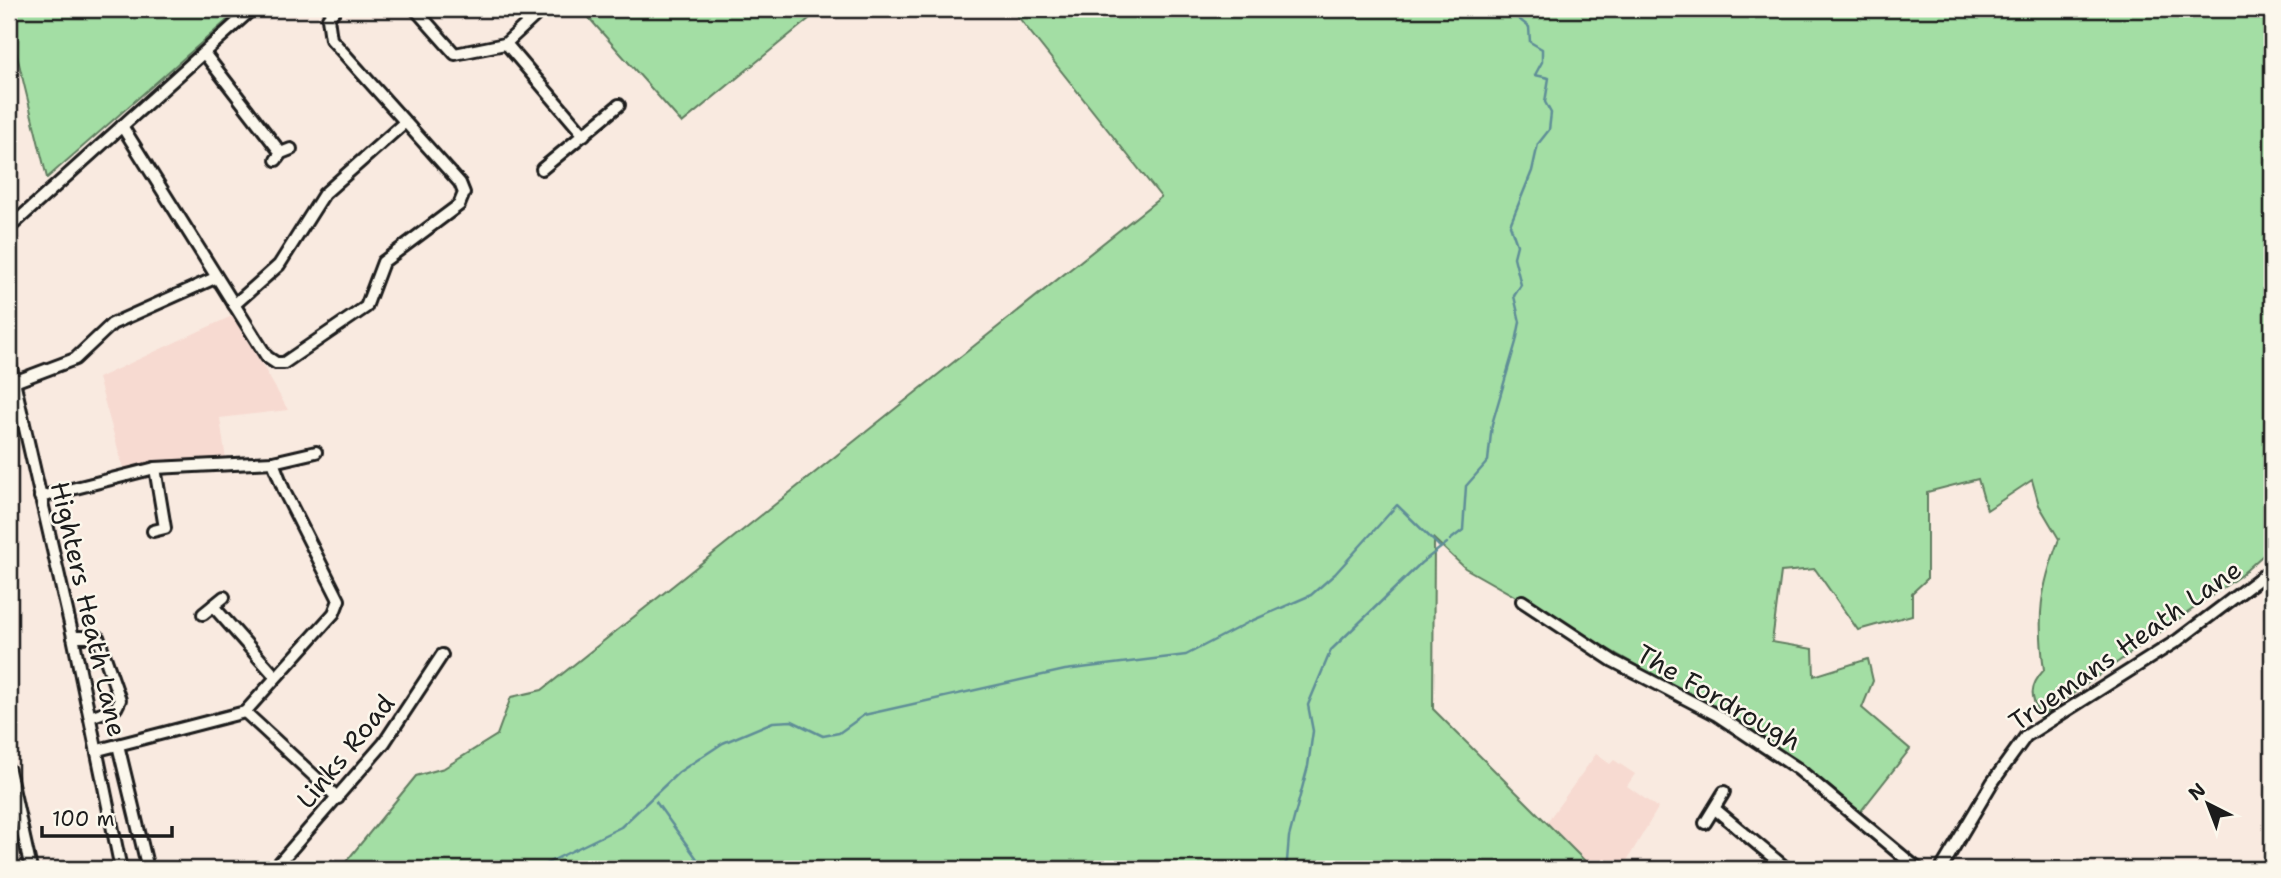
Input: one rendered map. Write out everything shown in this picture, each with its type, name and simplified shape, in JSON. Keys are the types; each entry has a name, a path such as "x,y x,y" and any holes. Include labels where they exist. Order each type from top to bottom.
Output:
{"street":[{"path":"9,228 252,9"},
{"path":"122,126 267,357 280,365 366,307 383,262 459,205 464,193 460,183 331,39 328,18 335,9"},
{"path":"415,9 455,54 505,44 535,16"},
{"path":"505,44 584,135"},
{"path":"204,52 283,154"},
{"path":"542,169 619,105"},
{"path":"234,305 279,265 324,194 404,123"},
{"path":"12,379 75,359 112,324 215,278"},
{"name":"Highters Heath Lane","path":"9,359 74,637 121,869"},
{"path":"40,498 155,468 273,462 316,452"},
{"path":"98,750 245,712 334,613 339,600 285,493 273,462"},
{"path":"153,531 165,528 155,468"},
{"name":"Truemans Heath Lane","path":"1941,869 1992,783 2026,736 2178,640 2272,569"},
{"path":"203,614 224,597"},
{"name":"The Fordrough","path":"1522,601 1613,661 1717,715 1798,769 1918,869"},
{"path":"213,606 275,676"},
{"path":"74,637 98,636 120,700 116,708 90,717"},
{"name":"Links Road","path":"274,869 384,743 442,655"},
{"path":"245,712 338,798"},
{"name":"Highters Heath Lane","path":"118,746 148,869"},
{"path":"9,770 31,869"},
{"path":"1705,824 1724,792"},
{"path":"1715,809 1787,869"},
{"path":"1679,869 1691,869"}],"shaded area":[{"path":"234,315 288,410 220,418 226,460 124,471 98,378"},
{"path":"1596,754 1610,764 1614,760 1635,774 1627,786 1658,808 1622,869 1593,869 1547,822"}],"green space":[{"path":"9,9 240,9 47,178 9,23"},
{"path":"581,9 821,9 682,123"},
{"path":"1012,9 2272,9 2272,547 2241,575 2040,717 2033,687 2044,670 2042,603 2059,539 2039,505 2032,480 1987,510 1978,479 1927,492 1927,579 1912,593 1912,615 1858,630 1815,569 1781,572 1772,642 1813,649 1814,676 1868,659 1873,681 1862,708 1910,749 1857,816 1805,767 1687,694 1465,568 1434,539 1433,709 1593,869 340,869 416,776 444,768 497,735 511,697 542,690 1161,197"}],"waterway":[{"path":"1450,540 1463,530 1466,486 1488,461 1492,424 1520,322 1514,296 1521,285 1514,257 1517,245 1510,225 1532,171 1538,144 1549,130 1551,113 1545,102 1549,78 1535,75 1542,62 1542,49 1530,42 1529,27 1514,15 1514,9"},
{"path":"535,869 621,827 679,772 723,743 773,722 792,721 823,736 839,733 864,715 1065,670 1186,655 1249,622 1311,595 1335,574 1397,505 1440,547"},
{"path":"1282,869 1287,861 1289,837 1308,766 1313,731 1308,705 1331,650 1421,563 1447,543"},
{"path":"656,802 700,863"}]}
